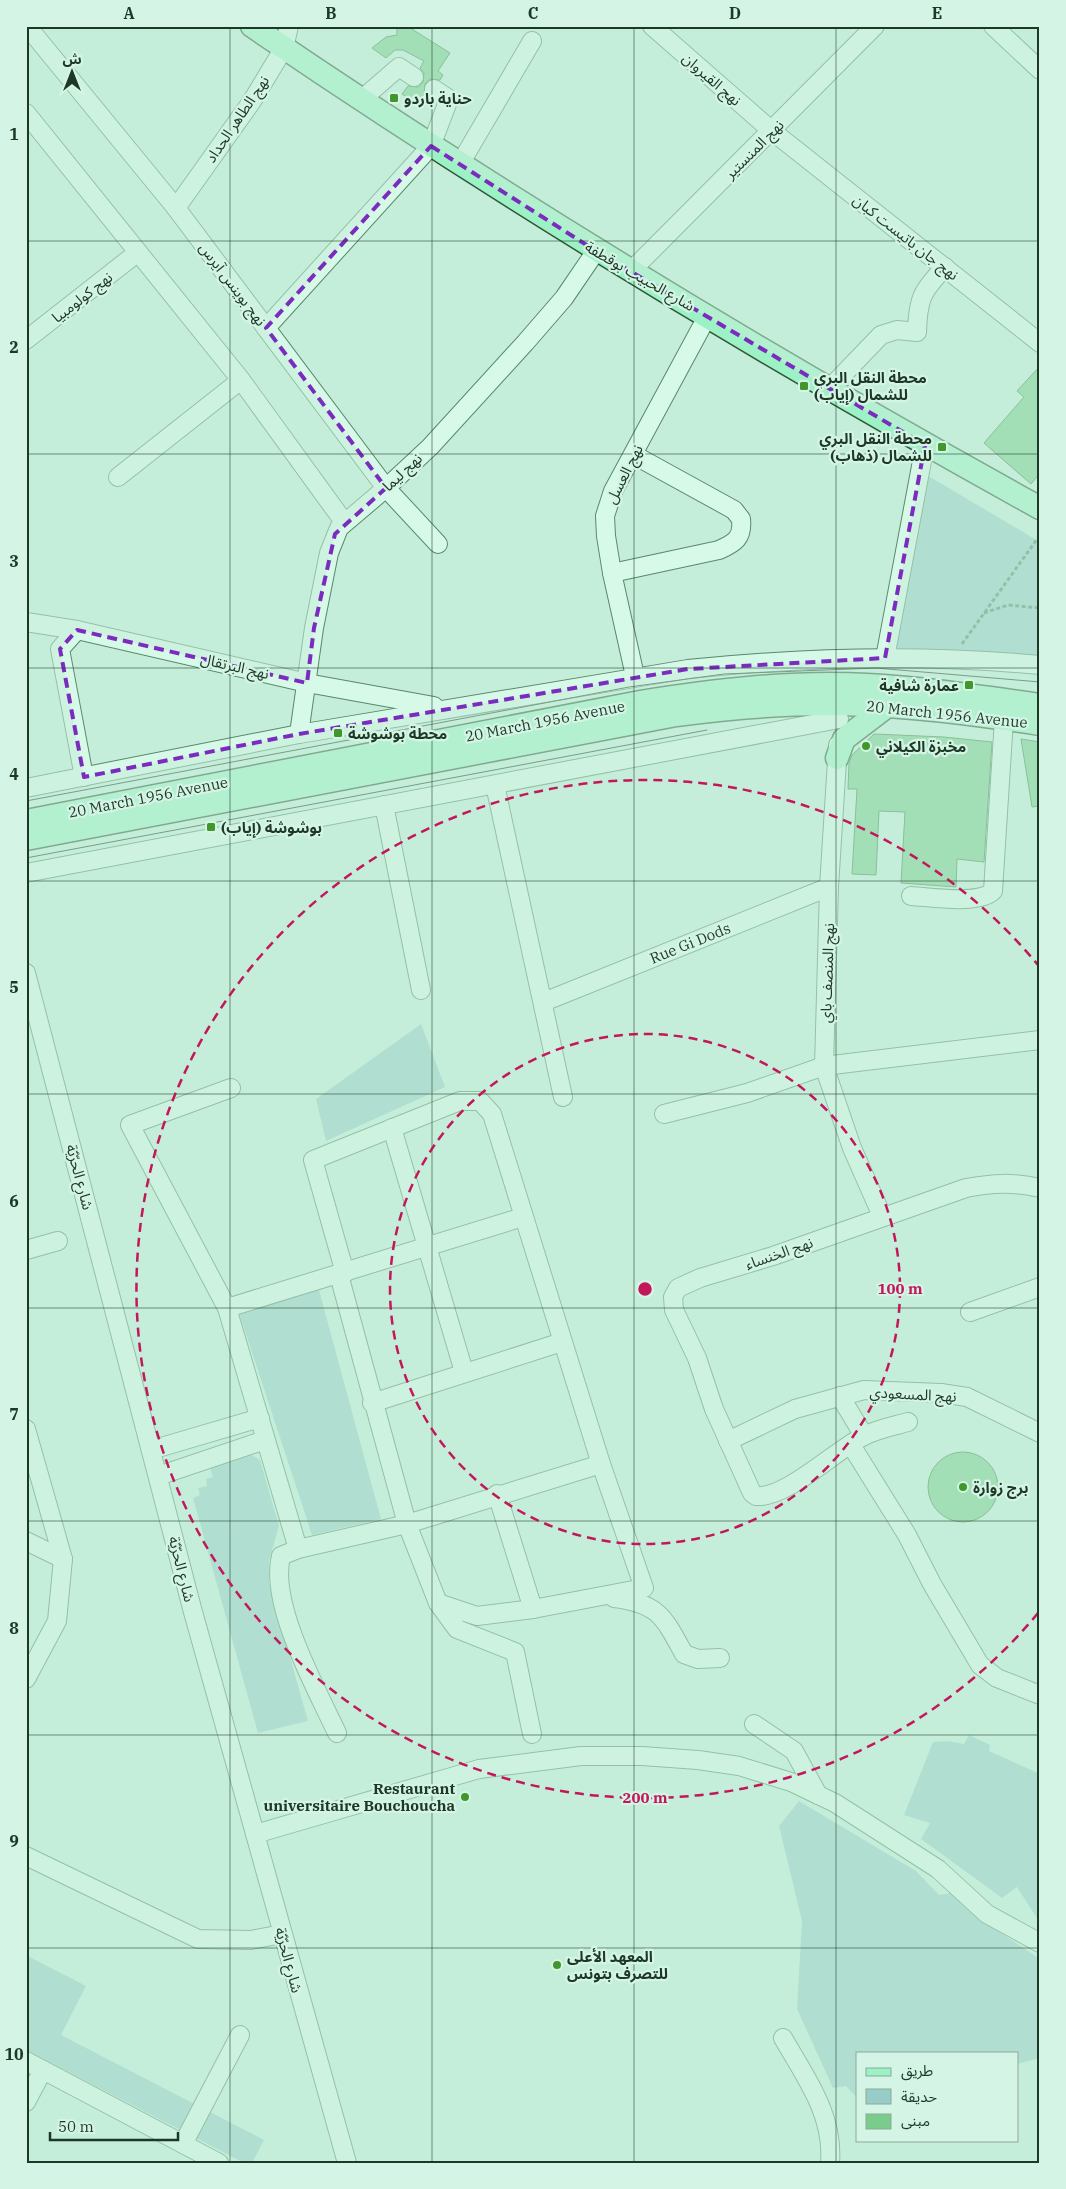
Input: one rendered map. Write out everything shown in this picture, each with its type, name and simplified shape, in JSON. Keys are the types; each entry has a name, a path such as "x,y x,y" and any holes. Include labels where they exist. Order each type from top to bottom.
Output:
{"main road":[{"name":"شارع الحبيب بوقطفة","path":"252,26 431,146 596,251 925,445 1040,508"},
{"name":"20 March 1956 Avenue","path":"26,839 676,715 735,708 840,702 922,689 1040,706"},
{"name":"20 March 1956 Avenue","path":"26,821 640,702 728,690 1040,724"},
{"path":"837,758 844,739 886,707"}],"street":[{"name":"نهج بوينس آيرس","path":"27,26 176,208 386,488 438,544"},
{"name":"نهج الطاهر الحداد","path":"176,208 252,101 284,48 289,26"},
{"name":"نهج القيروان","path":"652,26 772,131"},
{"name":"نهج المنستير","path":"631,271 875,26"},
{"path":"993,26 1040,70"},
{"path":"460,164 532,40"},
{"path":"362,99 399,67 414,77"},
{"path":"266,328 431,146 449,99 434,89"},
{"path":"26,113 241,380 344,522"},
{"name":"نهج جان باتيست كبان","path":"772,131 1040,343"},
{"name":"نهج ليما","path":"299,734 314,628 329,554 336,534 344,522 386,488 430,447 564,298 596,251"},
{"name":"نهج كولومبيا","path":"28,334 137,253"},
{"path":"830,388 881,335 897,330 917,332 917,309 923,292 945,268"},
{"name":"نهج العسل","path":"635,676 612,573 605,516 613,491 708,316"},
{"path":"118,477 241,380"},
{"path":"885,658 925,445"},
{"path":"612,573 719,550 734,543 741,532 741,519 734,510 634,455"},
{"name":"نهج البرتقال","path":"26,622 77,630 307,683 445,708"},
{"path":"77,630 60,649 84,777"},
{"name":"20 March 1956 Avenue","path":"26,788 299,734 635,676 728,665 885,658 952,658 1040,665"},
{"name":"20 March 1956 Avenue","path":"26,873 495,785 711,741 840,702"},
{"name":"نهج المنصف باي","path":"840,702 829,888 824,1066 852,1148 882,1216"},
{"path":"911,896 975,899 988,896 993,891 1004,719"},
{"path":"495,785 563,1097"},
{"path":"384,805 421,990"},
{"name":"Rue Gi Dods","path":"551,999 829,888"},
{"name":"شارع الحرّيّة","path":"26,973 193,1612 347,2163"},
{"path":"664,1114 747,1093 824,1066 1040,1040"},
{"path":"231,1088 130,1124 227,1308 298,1549"},
{"path":"438,1603 477,1616 533,1610 644,1588 601,1464 492,1114 480,1101 460,1101 313,1160 372,1403 407,1524 438,1603 457,1629 515,1652 532,1734"},
{"path":"392,1128 425,1246 464,1372"},
{"name":"نهج الخنساء","path":"728,1441 697,1358 674,1310 673,1298 678,1288 700,1278 773,1256 882,1216 966,1188 998,1182 1020,1183 1040,1188"},
{"path":"227,1308 523,1217"},
{"path":"26,1250 58,1241"},
{"path":"970,1312 1040,1287"},
{"path":"372,1403 562,1342"},
{"name":"نهج المسعودي","path":"728,1441 795,1409 864,1390 942,1393 967,1397 1040,1433"},
{"path":"840,1396 857,1440 932,1584 980,1665 997,1678 1040,1695"},
{"path":"151,1450 260,1418"},
{"path":"728,1441 752,1493 762,1497 806,1476 857,1440 908,1422"},
{"path":"26,1429 62,1559 57,1621 27,1676"},
{"path":"158,1476 265,1440"},
{"path":"337,1733 301,1657 280,1588 278,1569 281,1556 298,1549 407,1524 498,1494 601,1464"},
{"path":"498,1494 533,1610"},
{"path":"26,1542 62,1559"},
{"path":"601,1596 633,1600 652,1608 667,1623 684,1654 698,1659 720,1658"},
{"path":"754,1724 794,1751 818,1795"},
{"path":"256,1834 479,1769 581,1756 642,1756 739,1766 791,1782 835,1803 938,1870 987,1914 1040,1943"},
{"path":"26,1856 198,1939 251,1940 282,1934"},
{"path":"183,2144 240,2035"},
{"path":"783,2038 818,2099 828,2124 831,2137 830,2163"},
{"path":"26,2062 219,2163"},
{"path":"26,2102 43,2070"}],"path":[{"path":"952,658 1040,535"},
{"path":"983,613 1008,605 1040,608"}],"highlighted area":[{"path":"431,146 596,251 925,445 885,658 688,669 299,734 84,777 60,649 77,630 307,683 314,628 335,534 386,488 266,328"}],"green space":[{"path":"925,474 1040,542 1040,660 896,651 887,644"},
{"path":"421,1024 445,1087 326,1141 316,1099"},
{"path":"319,1290 381,1519 312,1535 239,1313"},
{"path":"240,1455 252,1455 260,1460 279,1526 269,1561 269,1583 308,1721 258,1733 193,1498 200,1495 198,1488 207,1486 206,1479 213,1477 209,1464"},
{"path":"969,1735 990,1745 989,1751 1040,1774 1040,1923 1017,1887 1002,1898 921,1839 930,1823 904,1815 933,1742 948,1741 964,1744"},
{"path":"799,1801 916,1871 939,1895 951,1893 986,1923 1040,1959 1040,2058 1018,2064 1018,2052 856,2052 856,2097 846,2086 833,2088 797,2009 802,1921 779,1826"},
{"path":"26,1955 86,1986 61,2035 264,2140 252,2163 244,2163 26,2050"}],"building":[{"path":"397,26 407,26 450,53 438,71 443,75 440,80 430,79 425,84 424,93 428,98 422,107 402,94 408,86 418,87 423,82 424,73 420,68 424,61 403,50 395,50 386,58 372,48 386,37 397,35"},
{"path":"1040,366 1040,473 1031,484 984,443 1024,397 1017,391"},
{"path":"874,734 944,737 992,742 984,862 957,859 956,887 901,883 905,812 879,811 876,875 852,874 857,789 848,789 849,763 852,755"},
{"path":"1021,739 1040,742 1040,806 1032,807"},
{"name":"برج زوارة","path":"963,1452 976,1455 988,1462 995,1474 998,1487 995,1500 988,1512 976,1519 963,1522 950,1519 938,1512 931,1500 928,1487 931,1474 938,1462 950,1455"}],"tram line":[{"path":"26,801 629,687 724,674 876,668 1040,682"},
{"path":"26,858 707,730"}],"place":[{"name":"حناية باردو","path":"394,98"},
{"name":"محطة النقل البري للشمال (إياب)","path":"804,386"},
{"name":"محطة النقل البري للشمال (ذهاب)","path":"942,447"},
{"name":"عمارة شافية","path":"969,685"},
{"name":"محطة بوشوشة","path":"338,733"},
{"name":"مخبزة الكيلاني","path":"866,746"},
{"name":"بوشوشة (إياب)","path":"211,827"},
{"name":"برج زوارة","path":"963,1487"},
{"name":"Restaurant universitaire Bouchoucha","path":"465,1797"},
{"name":"المعهد الأعلى للتصرف بتونس","path":"557,1965"}]}
